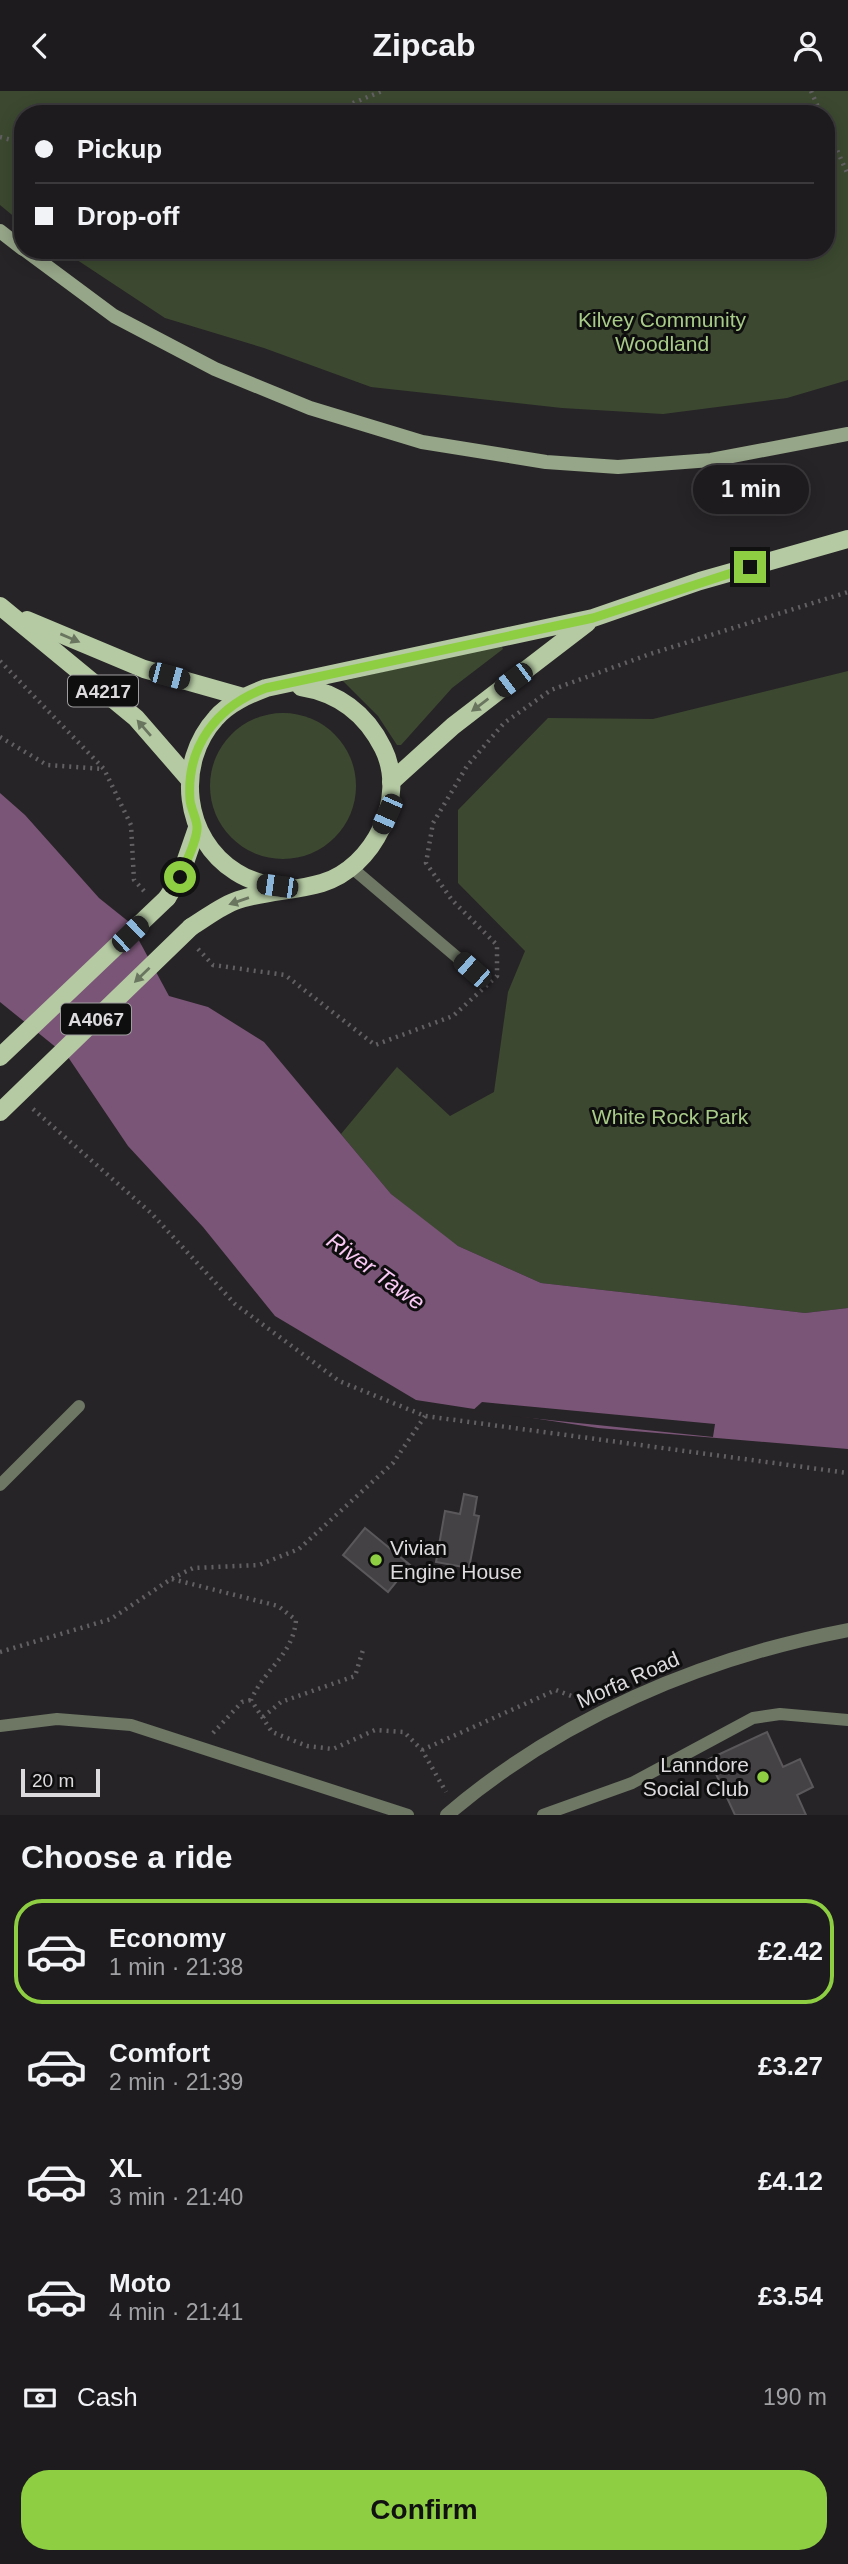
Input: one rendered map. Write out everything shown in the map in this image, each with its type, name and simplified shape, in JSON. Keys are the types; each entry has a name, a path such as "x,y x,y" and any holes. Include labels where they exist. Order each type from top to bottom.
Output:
{"main road":[{"path":"36,259 114,316 215,369 310,408 422,442 546,462 618,467 711,460 848,434"},
{"name":"A4067","path":"292,888 262,884 236,872 213,853 197,828 190,804 189,779 197,746 216,717 243,697 266,688 291,685 593,618 700,581 848,540"},
{"name":"A4217","path":"4,609 144,669 243,697"},
{"name":"A4217","path":"4,609 136,718 189,779"},
{"name":"A4067","path":"391,782 453,726 593,618"},
{"name":"A4067","path":"0,1112 191,927 236,901 323,883 352,867 374,844 387,814 391,782 385,752 370,725 348,704 321,690 291,685"},
{"name":"A4067","path":"0,1057 167,898 180,877 197,828"}],"street":[{"name":"Morfa Road","path":"451,1811 521,1759 652,1688 750,1653 848,1630"}],"lane":[{"path":"352,867 472,970"},
{"path":"0,1485 79,1406"},
{"path":"542,1815 632,1783 753,1718 780,1714 848,1720"},
{"path":"0,1726 57,1719 131,1725 408,1815"}],"path":[{"path":"349,105 382,91"},
{"path":"835,145 848,175"},
{"path":"213,965 285,975 375,1045 453,1016 497,976 497,945 452,900 426,863 433,823 467,766 504,723 551,690 650,654 848,592"},
{"path":"0,661 104,769 131,825 134,880"},
{"path":"0,737 47,765 104,769"},
{"path":"30,1107 151,1213 235,1304 339,1381 425,1416 848,1473"},
{"path":"0,1652 111,1619 171,1579 193,1568 259,1565 299,1549 393,1464 425,1416"},
{"path":"171,1579 278,1606 296,1620 295,1638 259,1683 251,1700"},
{"path":"263,1717 281,1702 355,1676 363,1650"},
{"path":"422,1750 556,1689 606,1711"},
{"path":"251,1700 272,1732 307,1746 333,1749 375,1730 404,1732 422,1750 451,1811"},
{"path":"201,1746 242,1702 251,1700"}],"green space":[{"name":"Kilvey Community Woodland","path":"0,91 848,91 848,380 787,398 663,414 562,408 371,387 264,348 165,318 76,259 835,259 835,105 14,105 14,217 0,205"},
{"path":"501,645 503,649 452,688 401,745 397,745 378,716 343,681"},
{"name":"White Rock Park","path":"848,671 848,1308 805,1313 541,1283 458,1246 434,1229 391,1194 341,1134 397,1067 450,1116 494,1092 508,992 525,951 458,883 458,810 548,718 653,719"},
{"path":"283,713 311,719 334,735 350,758 356,786 350,814 334,837 311,853 283,859 255,853 232,837 216,814 210,786 216,758 232,735 255,719"}],"water":[{"name":"River Tawe","path":"0,793 25,815 99,898 129,922 169,996 208,1007 264,1042 391,1194 458,1246 541,1283 805,1313 848,1308 848,1449 598,1428 416,1400 275,1316 203,1227 128,1146 68,1057 0,1002"}],"pier":[{"path":"482,1402 715,1424 713,1437 471,1412"}],"building":[{"path":"464,1494 477,1497 474,1515 479,1516 469,1568 436,1562 445,1511 460,1514"},
{"name":"Vivian Engine House","path":"365,1528 410,1565 388,1592 343,1555"},
{"name":"Lanndore Social Club","path":"767,1732 783,1767 800,1759 813,1787 797,1795 806,1815 735,1815 709,1759"}],"place":[{"name":"Vivian Engine House","path":"376,1560"},
{"name":"Lanndore Social Club","path":"763,1777"}],"route":[{"path":"180,877 197,828 190,804 189,779 197,746 216,717 243,697 266,688 291,685 593,618 700,581 750,567"}]}
